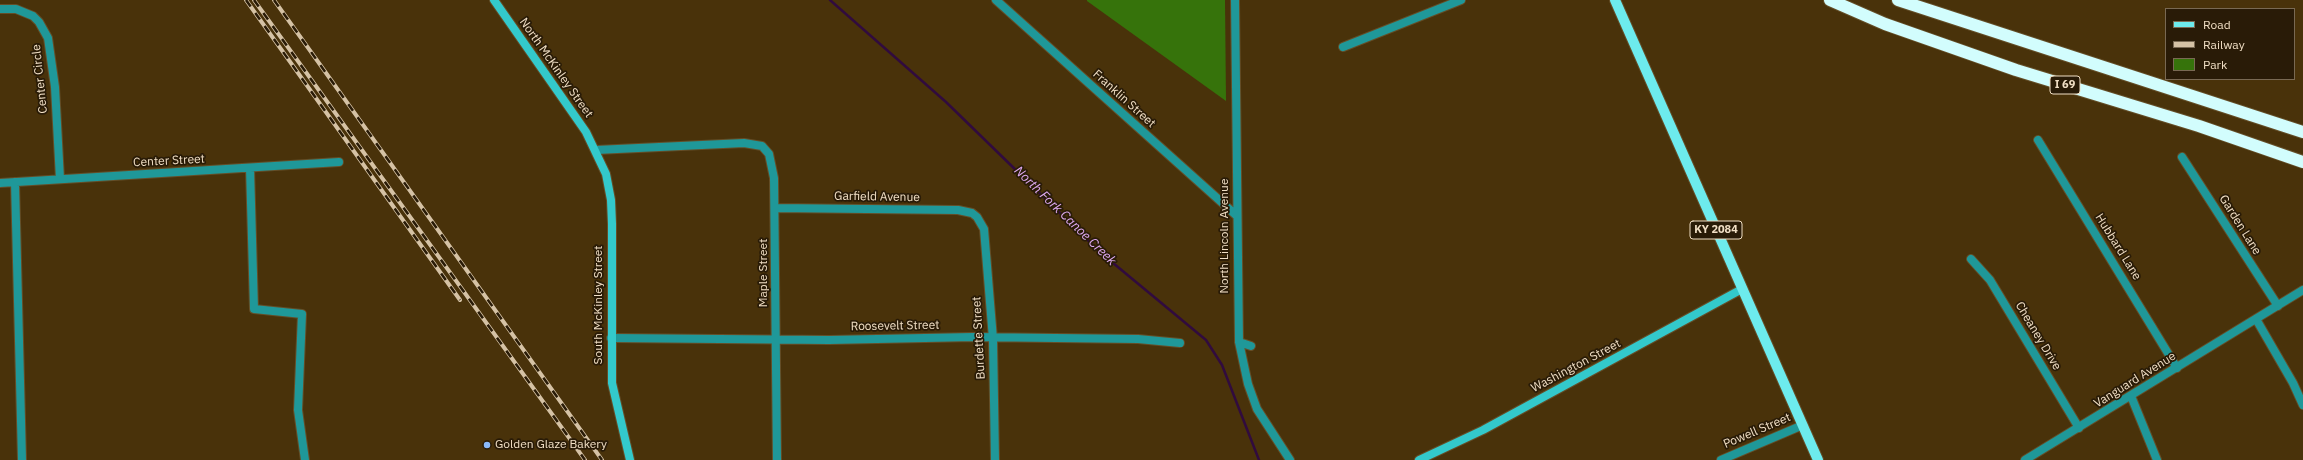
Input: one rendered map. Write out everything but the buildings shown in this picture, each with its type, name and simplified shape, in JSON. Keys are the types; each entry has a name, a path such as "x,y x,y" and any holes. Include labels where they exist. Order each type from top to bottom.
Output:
{"highway":[{"name":"I 69","path":"1830,0 1885,24 2016,70 2184,122 2303,162"},
{"name":"I 69","path":"1898,0 1972,26 2303,132"}],"main road":[{"name":"KY 2084","path":"1615,0 1818,460"}],"street":[{"name":"North McKinley Street","path":"494,0 579,121 596,150"},
{"name":"Franklin Street","path":"996,0 1237,216"},
{"name":"North Lincoln Avenue","path":"1235,0 1239,342 1248,384 1257,409 1290,460"},
{"path":"1343,47 1461,0"},
{"name":"Center Circle","path":"0,9 16,9 29,14 39,22 48,38 55,87 60,179"},
{"name":"Hubbard Lane","path":"2038,140 2177,368"},
{"name":"Maple Street","path":"596,150 744,143 755,144 764,148 772,161 775,208 777,460"},
{"name":"South McKinley Street","path":"596,150 606,174 611,200 612,383 630,460"},
{"name":"Garden Lane","path":"2182,157 2278,306"},
{"name":"Center Street","path":"0,183 339,162"},
{"path":"250,168 254,309 302,314 298,410 304,460"},
{"path":"15,182 22,460"},
{"name":"Garfield Avenue","path":"775,208 958,210 972,213 977,217"},
{"name":"Burdette Street","path":"977,217 984,229 993,339 995,460"},
{"name":"Cheaney Drive","path":"1971,259 1990,280 2079,428"},
{"name":"Washington Street","path":"1419,460 1483,430 1742,289"},
{"path":"2278,306 2303,290"},
{"name":"Vanguard Avenue","path":"2025,460 2278,306"},
{"path":"2256,319 2293,383 2303,405"},
{"name":"Roosevelt Street","path":"611,338 1138,339 1180,343"},
{"path":"1239,342 1251,346"},
{"path":"2131,396 2157,460"},
{"name":"Powell Street","path":"1721,460 1803,425"}],"green space":[{"path":"1225,0 1226,101 1087,1"}],"waterway":[{"name":"North Fork Canoe Creek","path":"830,0 946,102 1101,253 1206,340 1222,365 1259,460"}],"railway":[{"path":"246,0 460,300"},
{"path":"254,0 585,460"},
{"path":"274,0 602,460"}],"place":[{"name":"Golden Glaze Bakery","path":"487,445"}]}
